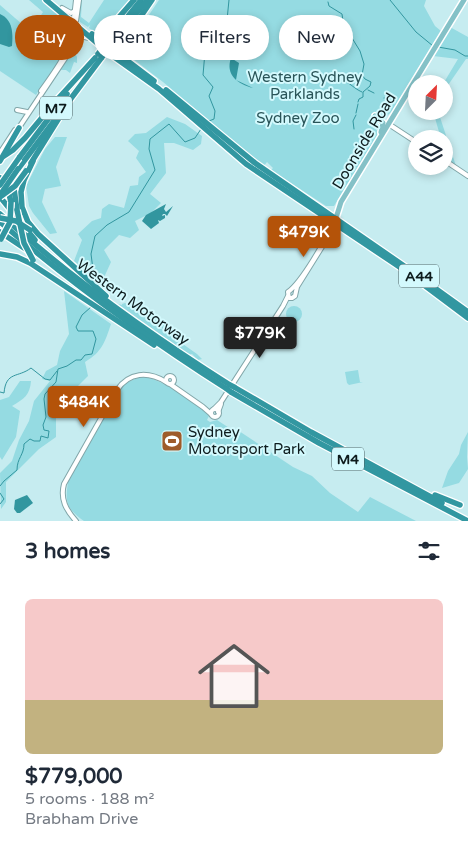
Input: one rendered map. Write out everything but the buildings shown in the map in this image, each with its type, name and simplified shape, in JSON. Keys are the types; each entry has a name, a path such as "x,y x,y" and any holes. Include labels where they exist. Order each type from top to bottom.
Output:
{"highway":[{"name":"A44","path":"46,0 64,15"},
{"name":"A44","path":"52,0 68,15"},
{"path":"120,15 134,0"},
{"name":"M7","path":"130,15 141,0"},
{"name":"M7","path":"134,15 147,0"},
{"path":"142,15 152,0"},
{"name":"A44","path":"84,28 94,36"},
{"name":"A44","path":"84,29 94,38"},
{"path":"90,32 94,33"},
{"path":"1,155 13,150 25,138 55,102 95,60"},
{"name":"M7","path":"0,196 96,60"},
{"name":"M7","path":"0,185 18,158 96,60"},
{"name":"A44","path":"123,60 160,85 262,176 468,312"},
{"path":"45,253 0,196 15,186 26,171 82,82"},
{"name":"A44","path":"206,127 313,204 350,234 404,270 468,318"},
{"path":"1,155 19,128"},
{"path":"25,138 12,168 17,210 24,243 33,260 48,274"},
{"path":"33,161 25,176 21,192 21,203 26,217 38,234 80,272 95,292 103,298"},
{"path":"0,178 8,190 11,202 10,222 0,237 53,265"},
{"path":"0,216 14,220 30,230 80,272"},
{"name":"Western Motorway","path":"0,216 179,358 338,453 468,519"},
{"name":"Western Motorway","path":"0,222 53,265 95,292"},
{"path":"0,254 23,259 145,340 179,358"},
{"name":"Western Motorway","path":"103,298 230,388 406,483 468,519"},
{"path":"338,453 386,483"},
{"path":"406,483 460,505"}],"main road":[{"path":"75,15 77,0"},
{"path":"76,15 77,0"},
{"name":"Doonside Road","path":"334,222 341,202 463,0"},
{"path":"62,8 71,13 75,11"},
{"path":"1,155 62,60"},
{"path":"19,128 64,60"},
{"path":"17,110 27,112"},
{"path":"375,116 386,127 400,131 408,136"},
{"name":"Doonside Road","path":"334,222 335,210 386,127"},
{"path":"453,166 468,176"},
{"path":"313,204 330,213 335,210"},
{"path":"290,297 288,292 296,285 334,222"},
{"path":"211,414 221,404 290,297 294,297 298,285 334,222"},
{"path":"290,290 295,293"},
{"path":"76,521 65,505 62,495 64,484 114,395 124,381 135,376 147,375 160,378 169,381 213,417 216,417 215,410"},
{"path":"202,407 215,410"}],"green space":[{"path":"29,0 45,0 61,15 41,15 43,12"},
{"path":"80,0 82,0 81,15 79,15"},
{"path":"104,0 133,0 118,15 94,15"},
{"name":"Western Sydney Parklands","path":"159,0 426,0 424,6 435,26 441,31 414,75 408,75 408,85 392,111 382,121 380,131 334,206 326,206 271,170 273,168 267,162 264,166 134,60 171,60 171,15 149,15"},
{"path":"0,5 15,18 15,60 60,60 36,95 0,71"},
{"path":"94,15 94,31 89,28 90,25 88,27 84,24 84,19 89,23"},
{"path":"450,27 468,37 468,59 466,59 453,78 453,75 448,75 458,59 433,56"},
{"path":"66,60 77,60 77,63 74,62 70,73 66,70 61,70"},
{"path":"167,117 185,124 202,136 201,144 193,150 174,143 164,143 166,173 150,194 161,203 151,213 135,221 139,230 130,238 119,235 104,250 111,262 101,284 74,261 82,240 78,234 92,221 101,218 102,209 109,204 124,208 130,186 138,185 139,177 146,172 136,158 139,151 128,141 135,134 146,133"},
{"path":"436,120 441,120 444,130 438,130"},
{"path":"55,137 67,137 56,167 61,186 45,189 42,202 57,233 50,234 29,206 26,186 45,149"},
{"path":"64,291 111,324 102,346 85,362 88,376 66,398 56,414 56,437 39,449 6,482 6,502 1,509 0,473 12,461 19,440 29,421 34,401 50,381 42,379 46,371 57,365 60,351 69,334"},
{"path":"132,301 133,304 170,329 168,332 150,321 202,359 198,360 192,354 189,355 118,304 122,305 125,303 139,312 132,306"},
{"path":"291,306 297,306 302,311 300,320 291,322 286,317 286,311"},
{"path":"358,370 360,382 363,382 349,385 345,372"},
{"name":"Sydney Motorsport Park","path":"140,377 148,378 175,390 207,413 209,416 207,420 210,422 217,420 237,433 239,431 293,467 312,476 330,493 358,512 370,497 416,521 84,521 73,512 68,504 68,482 117,393 126,383"},
{"path":"20,381 31,381 26,396 12,406 20,411 16,437 2,460 0,457 0,400 9,397"},
{"path":"468,432 468,469 459,483 442,488 448,471 459,454 461,445"}],"shaded area":[{"path":"0,14 10,23 12,46 9,47 0,44"},
{"path":"231,60 239,63 236,80 231,74"},
{"path":"166,204 164,209 166,212 173,206 167,216 165,214 163,214 162,216 165,215 165,218 160,221 158,220 159,223 151,229 142,221 146,215"},
{"path":"27,495 33,503 20,513 17,513 14,509 15,500"}],"waterway":[{"path":"209,121 214,119 215,111 209,96 213,87 203,75 207,29 209,21 213,17 227,20 229,0"},
{"path":"390,0 416,32 433,46"},
{"path":"328,2 329,6 342,14 343,21 351,30 352,38 360,51 364,64 362,75 371,82 358,102"},
{"path":"438,47 455,50 468,56"},
{"path":"330,82 344,81 362,92"},
{"path":"368,90 374,93"},
{"path":"384,98 391,95"},
{"path":"356,113 358,104"},
{"path":"354,129 353,121 356,115"},
{"path":"102,289 94,277 91,254 95,236 107,225 129,212 155,170 149,149 150,139 169,124 185,142 195,138 201,129"},
{"path":"0,486 17,470 24,444 30,439 40,441 41,436 48,438 49,431 44,430 43,425 46,417 44,399 45,394 56,382 58,369 76,360 81,360 85,355 92,354 96,339 93,331 78,331 76,327 82,315 91,307"},
{"path":"0,392 4,393 5,386 10,378 31,368 45,379 50,380 57,371"},
{"path":"0,493 4,499 0,504"}],"place":[{"name":"Sydney Motorsport Park","path":"172,441"}],"park label":[{"name":"Sydney Zoo","path":"298,118"}]}
